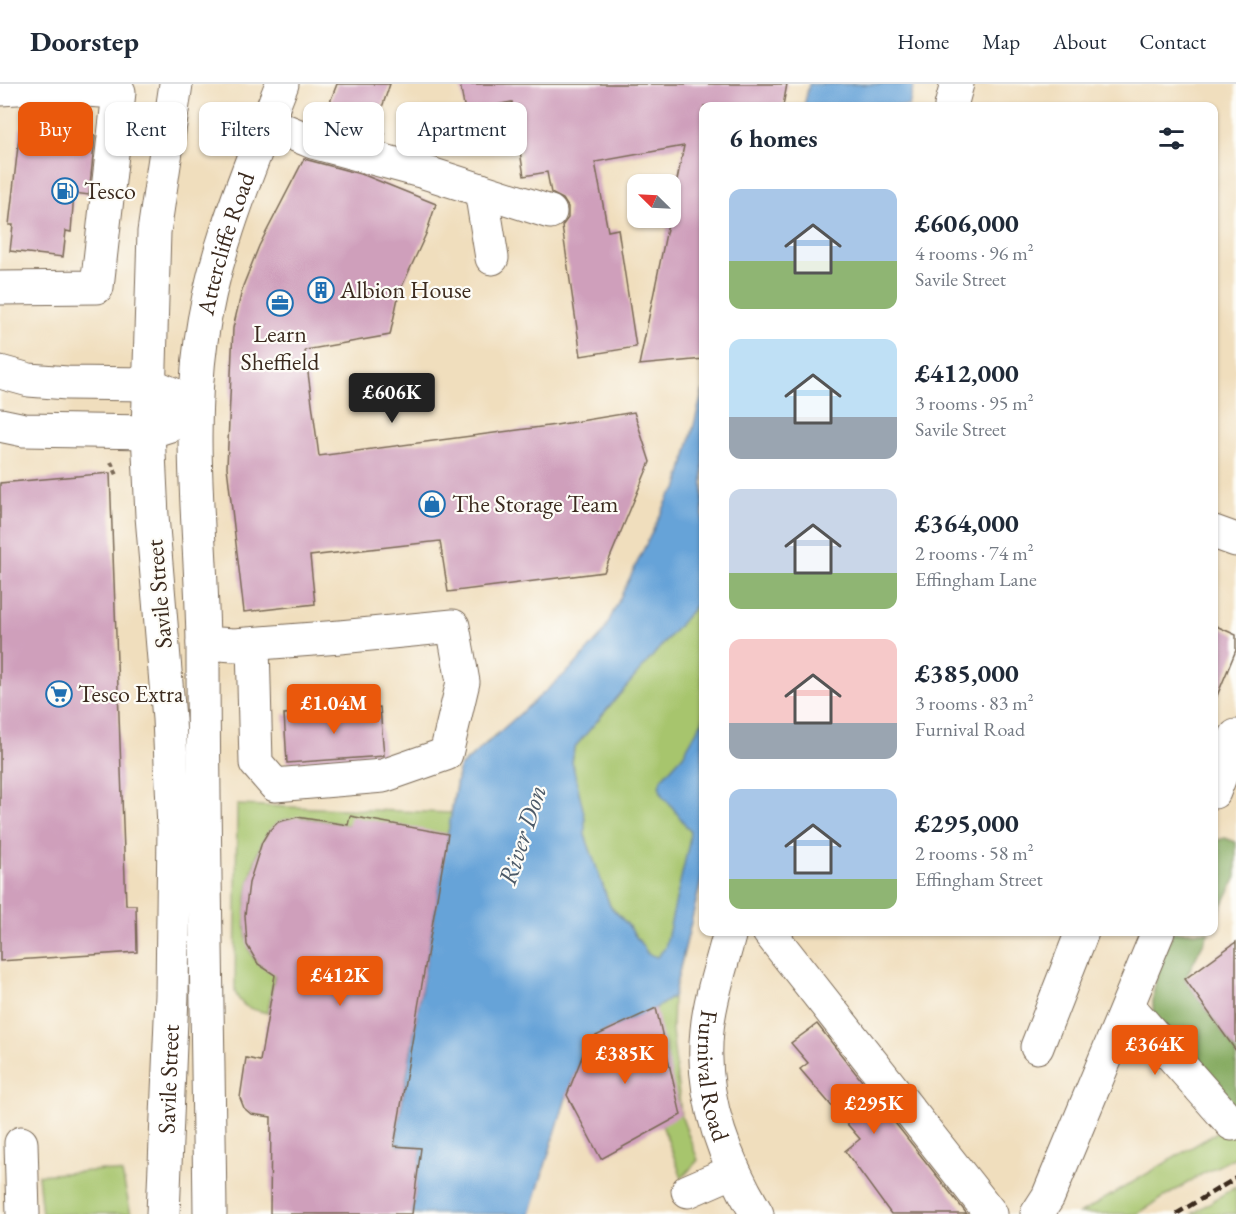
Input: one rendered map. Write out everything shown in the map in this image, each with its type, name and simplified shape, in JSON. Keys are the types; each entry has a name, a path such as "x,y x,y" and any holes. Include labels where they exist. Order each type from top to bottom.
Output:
{"main road":[{"name":"Savile Street","path":"163,1214 172,995 174,840 169,719 152,516 148,432 154,232 176,84"},
{"name":"Attercliffe Road","path":"275,102 282,84"},
{"path":"952,102 957,84"},
{"path":"0,89 34,87 119,92 97,286 0,288"},
{"path":"291,133 313,142 422,171 550,212"},
{"name":"Attercliffe Road","path":"195,410 201,340 209,299 229,223 254,156"},
{"path":"481,190 492,258"},
{"path":"0,372 29,380 149,384 175,395 195,410 170,425 148,432 24,430 0,425"},
{"name":"Savile Street","path":"195,410 203,643 210,1214"},
{"path":"203,643 253,644 453,626 463,682 446,754 383,776 275,785 256,763 253,644"},
{"path":"1218,783 1236,736"},
{"path":"1218,797 1236,809"},
{"name":"Furnival Road","path":"729,936 711,1002 706,1048 707,1079 721,1140 734,1171 757,1214"},
{"path":"772,936 991,1214"},
{"path":"1037,1047 1080,936"},
{"path":"1038,1214 1048,1197 1156,936"},
{"path":"1128,1006 1226,1118"},
{"path":"21,1143 23,1214"},
{"path":"688,1191 734,1171"}],"green space":[{"path":"699,602 699,890 673,997 672,1030 681,1115 698,1160 682,1178 662,1125 653,1010 638,1015 648,954 628,925 610,906 585,835 585,818 572,763 574,748"},
{"path":"495,735 397,1132 447,834 348,825 302,817 301,820 284,820 275,825 259,849 253,867 245,924 247,941 255,960 267,970 275,973 268,1013 244,1005 235,992 237,805 451,813 459,768"},
{"path":"1225,838 1236,842 1236,877 1218,914 1218,840"},
{"path":"1171,936 1207,936 1185,979 1236,1051 1236,1119 1154,1016 1153,994"},
{"path":"1236,1121 1236,1157 1202,1174 1137,1214 1079,1214"},
{"path":"104,1170 122,1173 131,1214 42,1214 38,1175"},
{"path":"1236,1186 1236,1214 1192,1214"}],"water":[{"path":"809,84 914,84 910,102 805,102"},
{"name":"River Don","path":"699,405 699,602 574,748 572,762 585,818 585,835 610,906 628,925 648,954 657,957 665,948 690,831 662,796 659,785 663,777 683,755 699,727 699,890 673,997 656,1008 589,1039 567,1095 530,1214 412,1214 421,1148 396,1146 397,1132 459,768 575,665 603,633 670,495 677,490"}],"building":[{"path":"337,84 390,84 384,102 330,102"},
{"path":"460,84 787,84 784,102 699,102 699,359 639,365 667,228 681,228 681,174 678,174 684,146 595,162 608,231 618,229 636,347 581,356 562,226 568,218 568,207 563,199 551,193 547,172 524,176 521,156 527,156 527,102 463,102"},
{"path":"18,146 18,156 93,156 89,195 74,193 71,232 66,231 63,257 10,251 13,225 9,225"},
{"name":"The Storage Team","path":"304,159 364,175 436,204 426,234 399,293 390,335 305,350 319,456 556,425 634,412 650,462 604,572 448,592 440,541 310,556 315,604 244,612 227,467 233,328 243,286 259,246"},
{"name":"Tesco Extra","path":"110,473 126,905 136,905 137,952 0,961 0,483"},
{"path":"1218,627 1236,635 1236,650 1218,693"},
{"path":"380,707 384,756 287,763 284,714"},
{"path":"350,816 448,834 394,1146 421,1148 412,1214 270,1214 271,1117 251,1114 244,1108 240,1098 246,1058 260,1061 275,975 258,964 247,945 245,915 249,883 262,842 278,822 297,817 348,825"},
{"path":"1236,942 1236,1051 1185,979"},
{"path":"656,1008 681,1115 601,1159 567,1095 589,1039"},
{"path":"817,1024 967,1214 891,1214 845,1151 860,1139 800,1069 808,1063 791,1043"}],"railway":[{"path":"1176,1214 1236,1178"}],"place":[{"name":"Tesco","path":"65,191"},
{"name":"Albion House","path":"321,290"},
{"name":"Learn Sheffield","path":"280,303"},
{"name":"The Storage Team","path":"432,504"},
{"name":"Tesco Extra","path":"59,694"}]}
